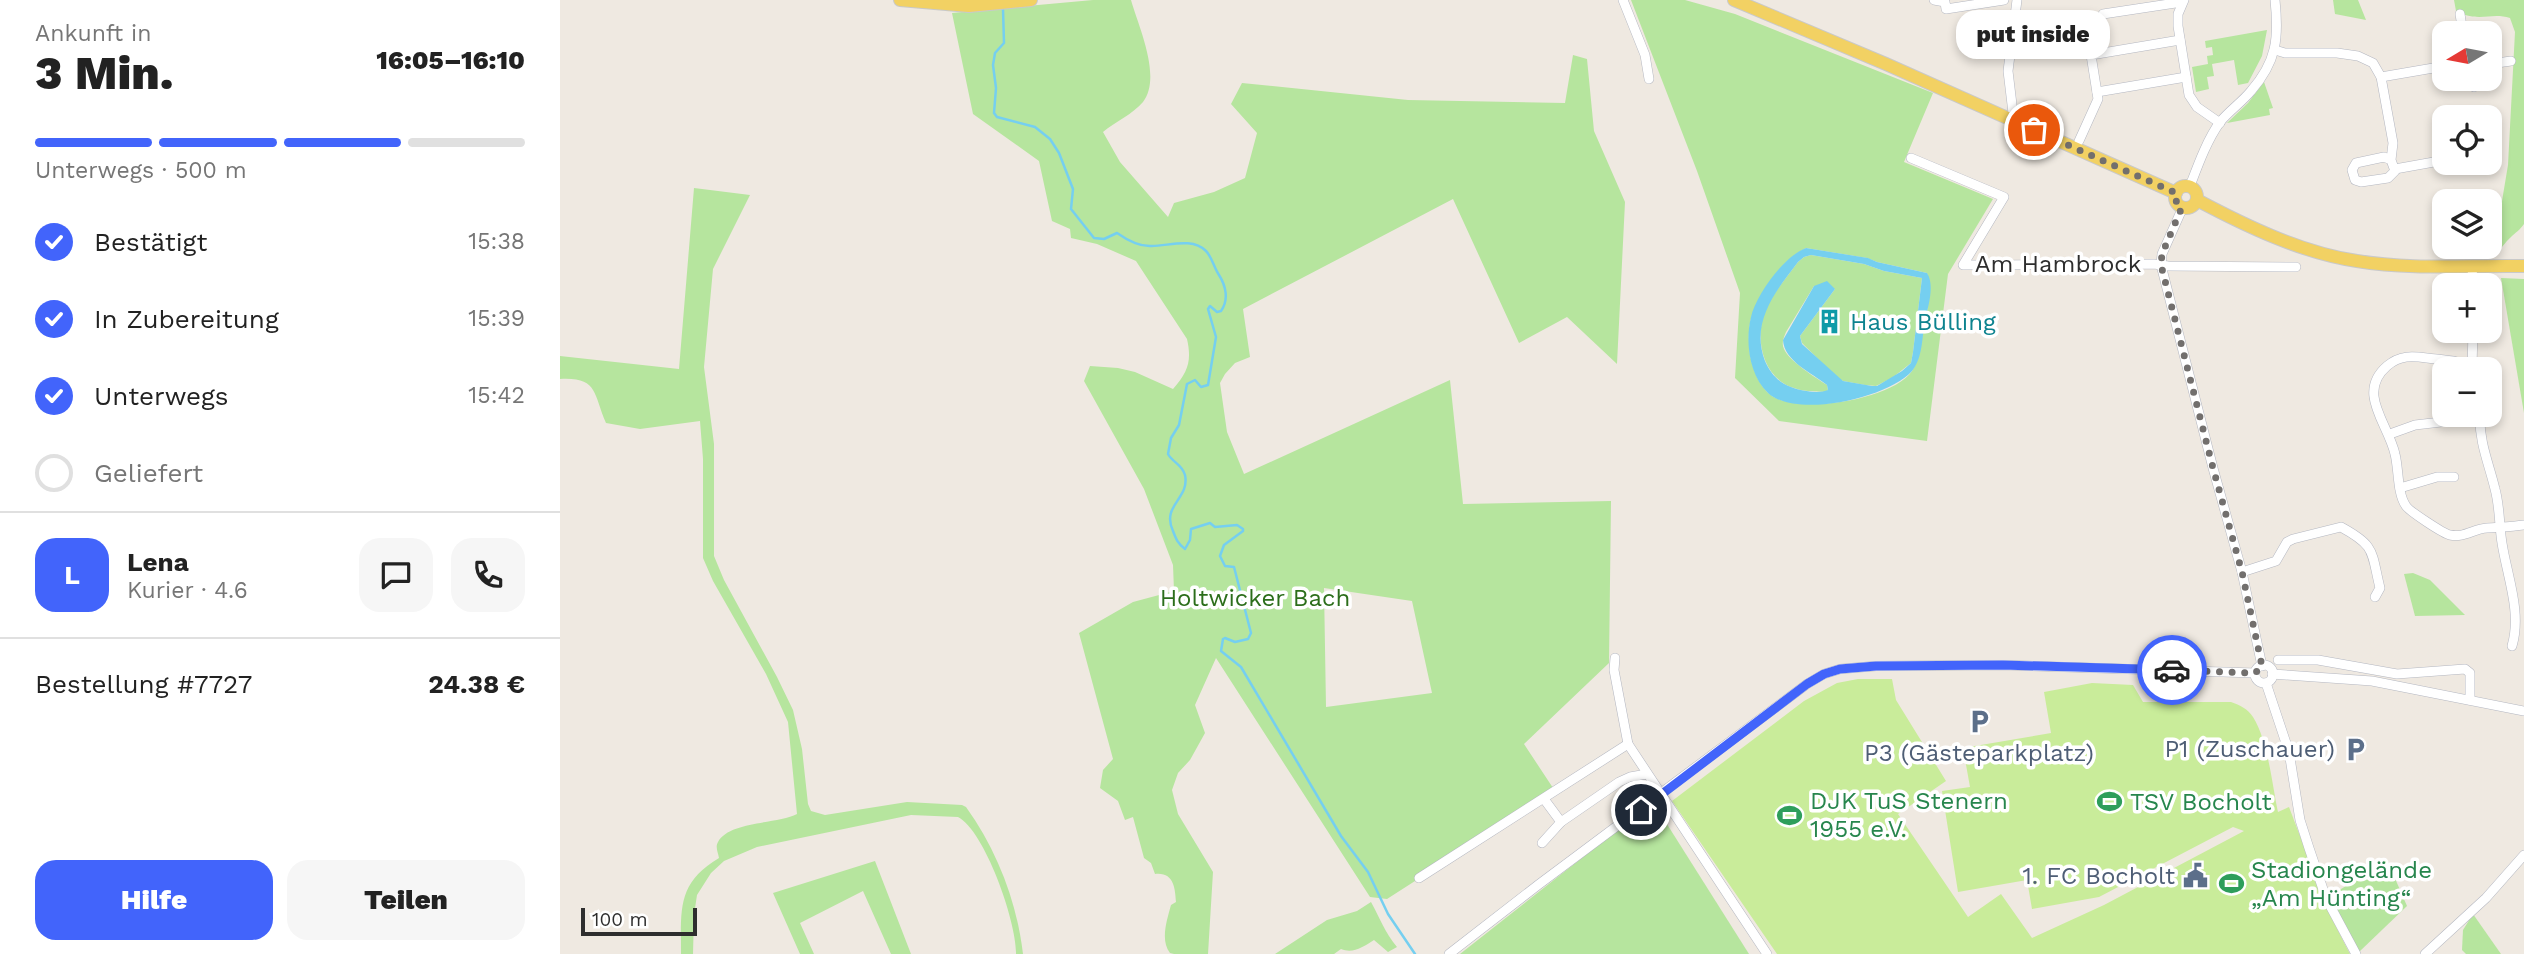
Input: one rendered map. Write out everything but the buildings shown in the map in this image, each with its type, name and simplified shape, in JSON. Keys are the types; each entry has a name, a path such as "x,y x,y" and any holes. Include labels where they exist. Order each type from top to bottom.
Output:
{"main road":[{"path":"901,0 969,6 1031,0"},
{"path":"1742,1 2176,193"},
{"path":"2182,186 2190,186 2196,192 2197,201 2191,207 2182,207 2176,201 2176,193 2182,186"},
{"path":"2197,201 2277,237 2338,257 2406,266 2524,266"}],"street":[{"path":"1623,0 1645,55 1649,79"},
{"path":"1934,0 1945,2 1946,9 2004,0"},
{"path":"2013,113 2008,72 2017,0"},
{"path":"2190,186 2220,123 2251,92 2265,72 2275,50 2278,27 2275,0"},
{"path":"2103,14 2134,4 2183,1 2178,14 2189,94 2194,104 2220,123"},
{"path":"2460,14 2461,21"},
{"path":"2079,141 2098,99 2091,55 2180,40"},
{"path":"2275,50 2285,53 2337,53 2358,56 2373,63 2381,77 2393,143 2393,164 2432,161"},
{"path":"2502,62 2511,61"},
{"path":"2381,77 2432,68"},
{"path":"2097,92 2186,78"},
{"name":"Am Hambrock","path":"1911,158 2004,197 1963,265 2161,265"},
{"path":"2182,207 2162,254 2161,265 2242,572 2262,666"},
{"path":"2161,265 2296,267"},
{"path":"2472,266 2472,273"},
{"path":"2432,361 2407,356 2397,358 2376,380 2373,398 2395,453 2403,503 2409,511 2430,522 2443,533 2462,536 2485,528 2524,525"},
{"path":"2389,434 2415,425 2432,423"},
{"path":"2481,427 2482,442 2495,487 2502,544 2513,596 2512,646"},
{"path":"2400,488 2438,477 2454,477"},
{"path":"2242,572 2276,561 2287,542 2292,539 2341,527 2365,541 2370,547 2381,588 2375,597"},
{"path":"1615,658 1614,670 1628,744 1767,954"},
{"path":"2278,660 2318,660 2397,674 2465,669 2470,673 2470,699"},
{"path":"1449,954 1807,684 1824,674 1840,669 1876,666 2003,665 2255,673 2262,666"},
{"path":"2255,673 2259,682 2270,681 2272,674 2269,668 2262,666"},
{"path":"2272,674 2372,681 2524,711"},
{"path":"2266,683 2289,752 2304,834 2326,898 2356,954"},
{"path":"1419,878 1628,744"},
{"path":"1542,843 1561,822 1619,782 1647,774"},
{"path":"1544,799 1561,822"},
{"path":"2426,954 2486,898 2524,855"}],"green space":[{"path":"1093,0 1131,0 1150,66 1148,92 1139,106 1103,132 1120,162 1168,217 1174,203 1214,192 1245,178 1257,133 1231,104 1242,83 1408,100 1565,103 1573,55 1587,59 1594,131 1625,202 1617,364 1567,317 1519,343 1453,199 1243,309 1250,357 1235,363 1220,383 1227,432 1244,474 1450,380 1463,504 1611,501 1609,663 1524,744 1555,791 1387,899 1370,897 1216,658 1195,705 1205,733 1190,760 1178,773 1172,790 1178,814 1213,872 1208,954 1174,954 1167,948 1166,923 1171,905 1176,902 1174,886 1170,878 1155,874 1151,863 1144,858 1133,817 1125,820 1118,801 1100,788 1103,770 1113,759 1079,633 1133,602 1174,591 1173,565 1144,489 1084,381 1090,366 1118,368 1135,372 1173,389 1188,366 1187,339 1136,261 1097,244 1071,238 1070,229 1052,221 1039,161 973,114 952,13","holes":["1324,588 1412,601 1432,693 1326,707"]},
{"path":"1631,0 1685,0 1735,14 1933,93 1904,162 1993,199 1948,274 1927,441 1779,421 1735,378 1740,293 1697,171","holes":["1806,248 1867,258 1927,273 1928,306 1919,355 1912,371 1886,390 1845,401 1803,404 1772,396 1760,383 1755,372 1749,337 1753,313 1770,282 1789,259"]},
{"path":"2333,0 2358,0 2366,20 2335,14"},
{"path":"2454,0 2524,0 2524,224 2502,247 2502,201 2508,165 2515,32 2510,18 2478,17 2456,11"},
{"path":"2267,30 2262,56 2248,83 2238,85 2234,60 2212,64 2214,76 2207,77 2209,89 2196,92 2192,67 2208,64 2207,56 2213,55 2212,47 2206,48 2205,41"},
{"path":"2264,82 2273,108 2269,109 2270,115 2227,123 2248,103"},
{"path":"694,188 750,195 713,269 704,367 714,444 714,556 793,710 811,811 825,815 907,802 966,807 987,841 1004,877 1016,915 1023,954 1016,954 1011,921 997,879 979,840 968,826 958,817 911,815 757,847 724,861 711,873 697,895 693,954 681,954 684,898 695,877 719,858 718,842 732,830 797,814 788,722 766,674 713,581 703,558 703,459 700,421 640,429 606,423 596,395 588,384 572,379 560,379 560,356 679,369"},
{"path":"1811,255 1922,278 1911,363 1892,378 1876,386 1843,381 1802,343 1800,336 1835,289 1814,286 1786,332 1783,345 1791,359 1827,385 1828,390 1826,392 1794,388 1783,383 1768,367 1761,345 1765,311 1798,262"},
{"path":"2502,278 2524,279 2524,413 2502,284"},
{"path":"2413,573 2430,580 2465,615 2415,616 2404,574"},
{"path":"1858,679 1892,679 1896,700 1946,781 1898,814 1968,917 2001,894 2032,938 2104,905 2244,831 2233,827 2099,897 2032,909 2027,880 1958,892 1942,791 1970,787 1963,748 2051,733 2044,692 2092,683 2133,685 2143,702 2231,702 2241,706 2253,717 2262,738 2278,812 2289,807 2330,915 2350,954 1777,954 1672,801 1804,701 1837,683"},
{"path":"1653,802 1749,954 1460,954"},
{"path":"2387,860 2407,906 2359,952 2330,896"},
{"path":"875,861 911,954 891,954 863,891 800,923 814,954 800,954 773,893"},
{"path":"1371,902 1397,947 1388,952 1374,940 1358,949 1341,949 1334,954 1275,954 1327,920 1357,911"},
{"path":"2473,914 2501,954 2466,954 2462,950 2463,930"}],"water":[{"path":"1806,248 1868,258 1927,273 1930,296 1920,353 1912,371 1900,381 1883,389 1842,402 1799,404 1781,401 1768,393 1756,377 1750,357 1749,326 1754,308 1772,277 1798,252","holes":["1811,255 1864,264 1884,271 1922,278 1911,363 1877,386 1843,381 1802,344 1800,336 1835,289 1827,281 1814,286 1783,340 1793,360 1827,385 1828,390 1805,391 1782,383 1772,374 1761,347 1763,320 1781,284 1798,262"]}],"waterway":[{"name":"Holtwicker Bach","path":"1003,9 1004,43 995,53 993,65 996,88 994,113 997,117 1035,127 1050,139 1059,153 1073,189 1071,209 1094,238 1104,239 1117,233 1147,246 1194,244 1208,253 1223,284 1226,298 1221,311 1217,312 1210,306 1208,309 1216,337 1208,385 1201,387 1195,380 1187,384 1179,425 1171,438 1168,454 1184,471 1185,483 1184,490 1173,508 1170,522 1176,539 1185,549 1190,540 1191,529 1210,523 1215,527 1237,525 1243,529 1224,545 1220,556 1225,566 1234,567 1251,633 1248,639 1235,642 1223,639 1221,651 1241,667 1341,836 1368,872 1388,914 1415,954"}],"way so far":[{"path":"2034,130 2176,193 2176,201 2182,207 2162,254 2161,265 2242,572 2258,637 2262,666 2258,667 2255,673 2172,670"}],"place":[{"name":"put inside","path":"2034,130"},
{"name":"Haus Bülling","path":"1830,322"},
{"name":"P3 (Gästeparkplatz)","path":"1979,722"},
{"name":"P1 (Zuschauer)","path":"2355,749"},
{"name":"TSV Bocholt","path":"2110,802"},
{"name":"DJK TuS Stenern 1955 e.V.","path":"1790,815"},
{"name":"1. FC Bocholt","path":"2195,876"},
{"name":"Stadiongelände „Am Hünting“","path":"2231,884"}],"route":[{"path":"1641,810 1807,684 1840,669 1876,666 2003,665 2172,670"}]}
